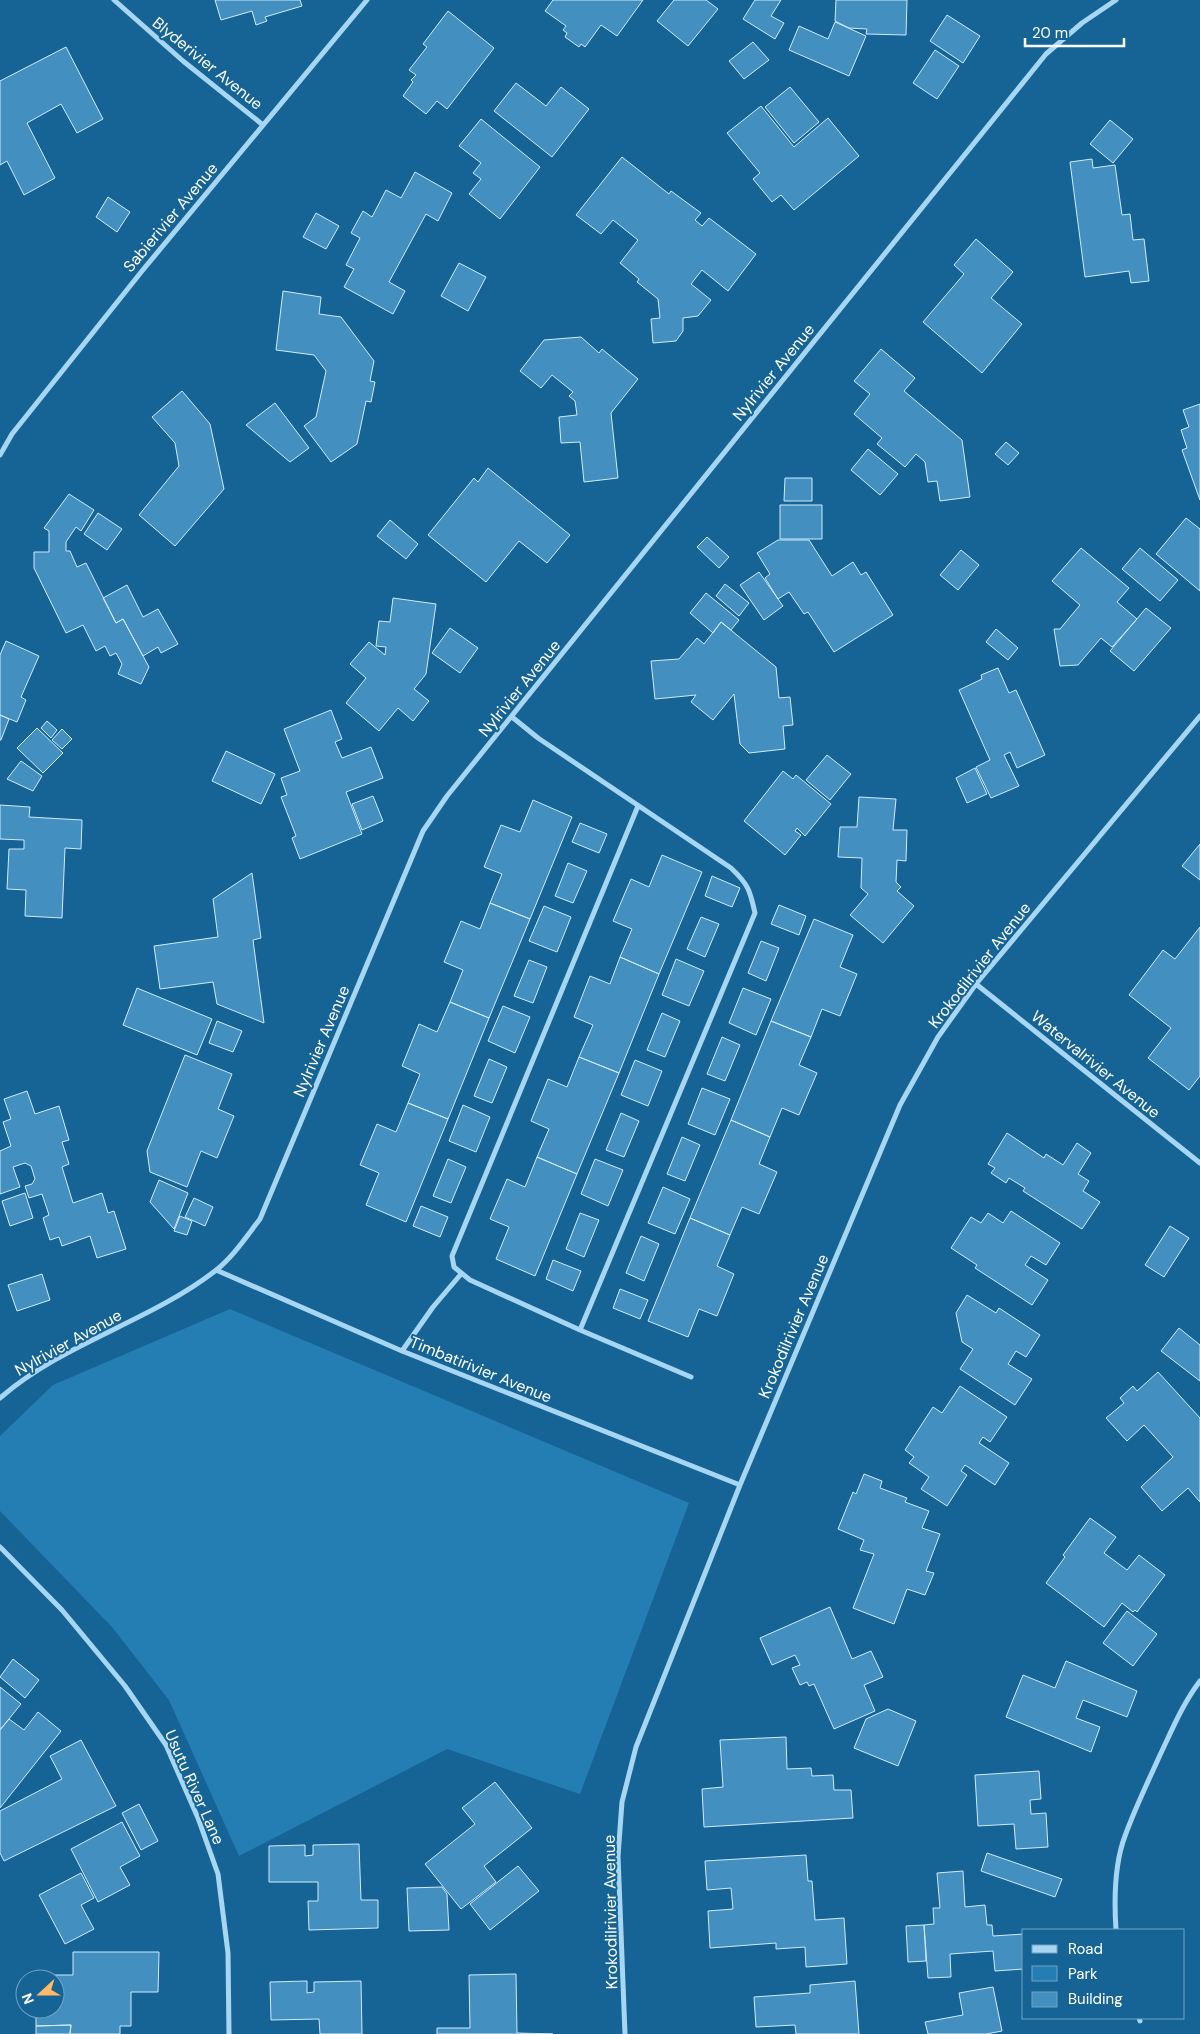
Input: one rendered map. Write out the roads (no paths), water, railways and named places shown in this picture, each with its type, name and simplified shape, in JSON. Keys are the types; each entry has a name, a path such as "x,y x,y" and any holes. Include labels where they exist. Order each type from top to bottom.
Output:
{"street":[{"name":"Blyderivier Avenue","path":"114,0 183,62 263,124"},
{"name":"Sabierivier Avenue","path":"0,455 12,434 47,388 367,0"},
{"name":"Nylrivier Avenue","path":"0,1398 21,1380 60,1357 166,1304 216,1270 237,1250 260,1220 423,831 447,796 1046,54 1082,23 1116,0"},
{"path":"512,716 538,738 731,868 745,882 751,896 754,913 580,1330"},
{"name":"Krokodilrivier Avenue","path":"626,2034 618,1856 622,1802 636,1747 740,1485 900,1105 938,1037 976,984 1200,716"},
{"path":"638,806 452,1256 454,1267 470,1280 580,1330 691,1377"},
{"name":"Watervalrivier Avenue","path":"976,984 1200,1163"},
{"name":"Timbatirivier Avenue","path":"216,1270 402,1351 740,1485"},
{"path":"402,1351 433,1307 461,1274"},
{"name":"Usutu River Lane","path":"0,1547 74,1626 125,1686 166,1745 198,1818 218,1874 228,1953 229,2034"},
{"path":"1116,1929 1114,1906 1124,1837 1172,1729 1200,1681"}]}
